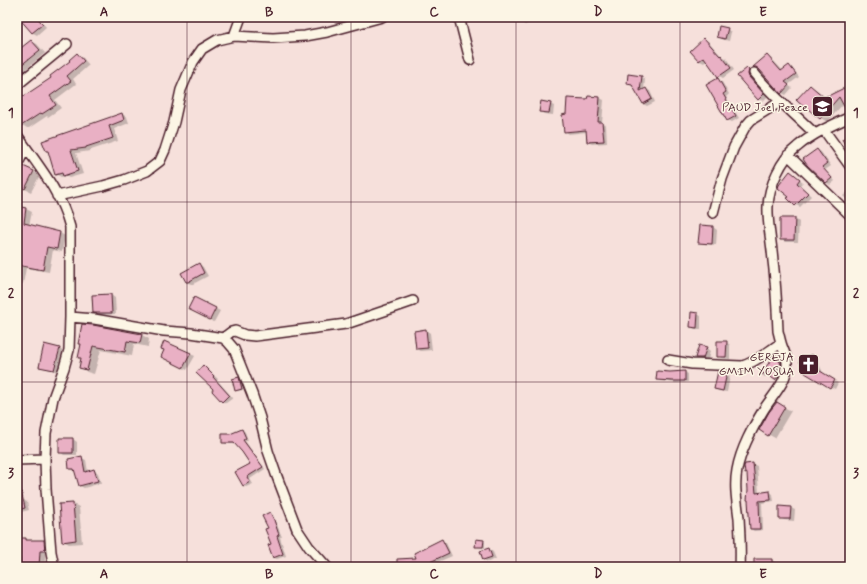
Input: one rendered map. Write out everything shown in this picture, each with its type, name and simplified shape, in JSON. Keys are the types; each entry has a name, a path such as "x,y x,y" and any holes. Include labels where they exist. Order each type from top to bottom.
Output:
{"street":[{"path":"234,36 241,17"},
{"path":"57,196 124,180 148,171 160,161 174,122 181,90 193,62 202,49 217,40 234,36 273,38 305,36 327,32 382,17"},
{"path":"458,17 470,60"},
{"path":"17,85 67,44"},
{"path":"754,73 764,86 815,134"},
{"path":"713,213 722,179 734,146 744,126 780,102"},
{"path":"740,567 741,544 736,493 737,471 740,456 764,409 782,384 788,362 778,331 776,292 768,214 768,206 773,185 778,171 788,155 796,147 815,134 850,117"},
{"path":"824,130 850,166"},
{"path":"17,135 40,166 65,210 70,227 69,350 53,398 46,433 45,460 47,511 54,567"},
{"path":"17,165 26,148"},
{"path":"788,155 850,215"},
{"path":"223,338 231,332 255,336 346,324 413,302"},
{"path":"70,317 94,319 164,331 191,332 223,338 228,342 234,349 252,394 260,418 268,451 297,529 309,547 327,567"},
{"path":"668,360 692,364 742,366 754,361 781,342"},
{"path":"17,460 45,460"}],"building":[{"path":"18,17 36,17 43,24 32,33"},
{"path":"719,26 728,28 725,39 717,37"},
{"path":"704,38 720,56 721,55 731,68 718,77 704,57 699,61 690,51"},
{"path":"31,40 40,50 20,66 25,71 17,77 17,51"},
{"path":"77,53 84,61 67,76 71,81 50,96 56,105 21,126 17,120 17,98 22,95 24,96 51,78 50,76 70,61 69,60"},
{"path":"767,55 781,71 789,65 796,74 785,82 789,85 781,94 759,69 753,67"},
{"path":"747,68 749,70 749,77 764,94 758,100 737,76"},
{"path":"628,74 642,76 640,91 646,88 652,99 643,104 632,85 627,84"},
{"path":"718,78 726,92 723,94 736,116 727,121 706,85"},
{"path":"810,85 825,98 827,95 828,96 850,85 850,111 847,112 839,97 820,119 796,100"},
{"path":"588,96 600,97 598,122 602,122 604,141 587,142 586,130 564,132 562,115 566,114 567,98 587,99"},
{"path":"541,101 551,103 549,113 539,112"},
{"path":"122,113 124,120 109,126 113,138 86,148 71,150 78,171 63,176 62,173 55,175 48,151 46,151 42,141"},
{"path":"850,135 850,155 842,139"},
{"path":"817,149 827,163 822,167 832,178 826,183 807,165 803,159"},
{"path":"23,166 34,171 25,189 17,185 17,171"},
{"path":"790,171 800,179 797,183 808,193 795,206 787,198 789,197 778,188"},
{"path":"17,206 26,208 24,223 60,232 57,249 47,247 43,270 17,265"},
{"path":"780,218 795,218 794,240 780,240"},
{"path":"700,225 713,226 712,244 698,243"},
{"path":"199,263 204,273 186,282 181,273"},
{"path":"111,294 112,313 93,313 92,295"},
{"path":"194,297 216,308 210,320 188,309"},
{"path":"691,312 698,313 697,328 690,327"},
{"path":"82,324 142,334 140,343 127,341 125,352 93,346 87,370 79,368 81,358 78,358 81,344 78,344"},
{"path":"426,329 428,348 416,349 414,331"},
{"path":"164,341 191,353 183,368 161,357 164,350 161,349"},
{"path":"717,341 727,341 726,357 717,357"},
{"path":"44,344 60,348 54,370 39,367"},
{"path":"699,345 707,347 703,358 695,358"},
{"path":"776,354 781,365 773,369 779,374 775,380 765,373 760,375 771,360 770,358"},
{"path":"812,354 820,371 835,380 830,388 805,373 799,360"},
{"path":"203,365 229,395 222,402 212,391 213,389 196,373"},
{"path":"657,371 685,371 685,381 656,380"},
{"path":"718,371 727,373 723,391 714,389"},
{"path":"239,377 242,389 235,391 232,379"},
{"path":"777,402 785,407 768,436 759,430 769,412"},
{"path":"242,429 246,438 243,440 263,467 247,477 250,482 243,486 235,472 250,464 234,443 222,443 222,434 230,434"},
{"path":"59,438 73,438 73,453 59,453"},
{"path":"82,456 85,472 94,469 98,481 79,486 74,469 69,469 68,459"},
{"path":"753,463 756,493 770,491 771,500 759,501 760,529 750,529 747,500 747,473 745,474 744,466 745,464"},
{"path":"20,486 25,508 17,510 17,487"},
{"path":"73,503 76,540 62,542 59,504"},
{"path":"779,506 791,507 790,519 779,519"},
{"path":"270,512 279,535 277,536 283,554 273,558 268,545 271,544 265,529 268,528 262,516"},
{"path":"17,538 26,538 26,540 44,540 45,551 40,551 39,567 20,567 20,558 17,558"},
{"path":"442,539 449,553 430,562 431,564 424,567 397,567 397,559 416,558 414,553"},
{"path":"476,539 484,540 483,547 475,547"},
{"path":"489,548 492,557 483,560 480,551"},
{"path":"754,559 772,559 772,567 754,567"}],"place":[{"name":"PAUD Joel Peace","path":"823,107"},
{"name":"GEREJA GMIM YOSUA","path":"809,364"}]}
